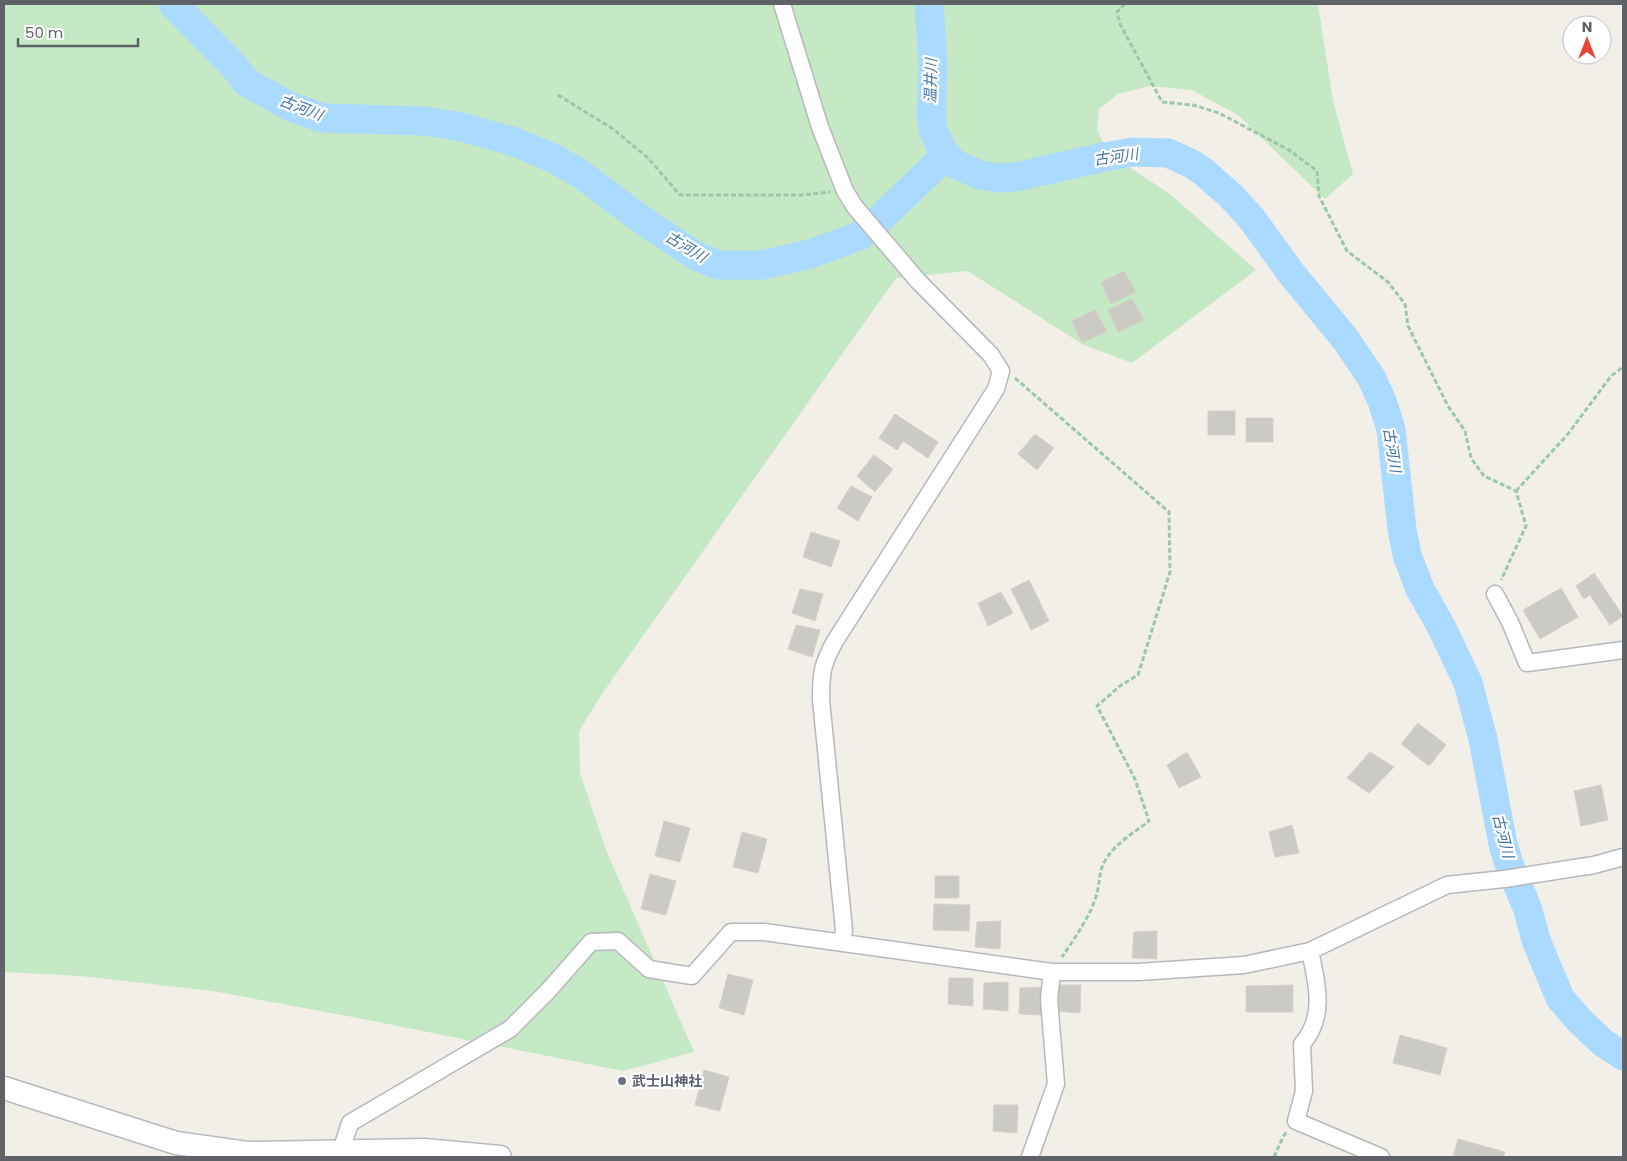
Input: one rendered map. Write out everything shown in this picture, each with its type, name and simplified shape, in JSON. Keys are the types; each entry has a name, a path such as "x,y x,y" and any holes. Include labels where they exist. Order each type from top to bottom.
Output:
{"main road":[{"path":"4,1088 176,1142 247,1153 424,1150 500,1157"}],"street":[{"path":"782,4 820,127 845,190 855,207 918,281 991,355 1001,371 996,388 835,640 824,662 821,678 821,700 844,930 842,943"},
{"path":"1495,594 1510,622 1526,663 1623,650"},
{"path":"341,1151 350,1123 510,1030 548,992 591,942 618,941 650,969 692,976 731,932 764,932 1052,972 1138,972 1244,965 1310,951 1447,885 1504,879 1594,865 1623,857"},
{"path":"1310,951 1318,987 1316,1015 1309,1036 1302,1044 1304,1091 1296,1121 1382,1157"},
{"path":"1030,1157 1056,1084 1049,999 1052,972"}],"path":[{"path":"1125,4 1117,12 1120,24 1162,102 1193,105 1219,113 1289,150 1316,171 1319,196 1347,251 1388,282 1405,304 1408,326 1448,406 1465,430 1471,458 1484,476 1516,490"},
{"path":"558,95 613,129 647,157 680,195 802,195 845,190"},
{"path":"1516,490 1568,434 1611,376 1623,367"},
{"path":"1001,371 1014,376 1169,512 1170,572 1138,675 1120,686 1097,706 1135,779 1149,821 1120,844 1106,859 1099,874 1097,893 1081,929 1052,972"},
{"path":"1495,594 1526,526 1516,490"},
{"path":"1274,1157 1283,1137 1296,1121"}],"green space":[{"path":"4,4 1318,4 1333,101 1353,174 1325,199 1238,115 1192,90 1149,86 1118,94 1099,109 1097,130 1109,154 1170,194 1256,270 1132,363 1082,344 968,271 896,278 602,694 579,731 580,773 606,850 694,1052 623,1071 213,991 81,976 4,972"}],"building":[{"path":"1124,271 1136,292 1111,304 1101,282"},
{"path":"1132,299 1144,320 1118,332 1108,310"},
{"path":"1095,310 1107,331 1082,343 1072,321"},
{"path":"1208,411 1235,411 1235,435 1208,435"},
{"path":"895,414 938,442 928,458 903,441 897,450 879,438"},
{"path":"1246,418 1273,418 1273,442 1246,442"},
{"path":"1035,434 1054,448 1037,470 1018,454"},
{"path":"874,455 893,469 875,492 857,476"},
{"path":"851,486 872,497 858,521 837,508"},
{"path":"811,532 840,541 831,567 803,557"},
{"path":"1594,573 1623,616 1610,625 1590,595 1584,599 1576,586"},
{"path":"1029,580 1049,621 1031,630 1011,589"},
{"path":"1561,588 1578,617 1540,639 1523,610"},
{"path":"800,589 823,594 815,621 792,613"},
{"path":"1001,592 1013,613 988,626 978,603"},
{"path":"796,625 820,630 812,657 788,649"},
{"path":"1418,723 1446,745 1429,766 1401,744"},
{"path":"1187,752 1201,777 1179,788 1167,765"},
{"path":"1370,752 1394,767 1369,793 1347,778"},
{"path":"1601,785 1608,820 1581,826 1574,791"},
{"path":"664,821 690,828 680,862 655,856"},
{"path":"1292,825 1299,853 1275,857 1269,832"},
{"path":"742,832 767,839 758,873 733,867"},
{"path":"650,874 676,881 666,915 641,909"},
{"path":"935,876 959,876 959,898 935,898"},
{"path":"934,904 970,905 969,931 933,930"},
{"path":"1001,921 1000,949 975,947 977,922"},
{"path":"1157,931 1157,959 1132,958 1134,932"},
{"path":"728,974 753,980 744,1015 719,1008"},
{"path":"949,978 973,978 973,1006 948,1004"},
{"path":"1008,982 1008,1011 983,1009 984,983"},
{"path":"1057,985 1081,985 1080,1013 1056,1011"},
{"path":"1293,985 1293,1012 1246,1012 1246,986"},
{"path":"1043,987 1043,1015 1019,1014 1020,988"},
{"path":"1400,1035 1447,1048 1440,1075 1393,1063"},
{"path":"704,1070 729,1077 720,1111 695,1105"},
{"path":"994,1105 1018,1105 1017,1133 993,1131"},
{"path":"1458,1139 1505,1152 1503,1157 1453,1157"}],"waterway":[{"name":"古河川","path":"173,4 234,66 246,82 289,106 322,118 423,121 461,127 512,141 555,159 582,175 642,220 696,256 718,265 762,265 810,254 859,236 883,216 946,155"},
{"name":"古河川","path":"929,4 933,64 931,115 933,130 944,153 955,164 980,175 998,178 1015,177 1133,152 1168,153 1192,164 1231,196 1252,219 1291,273 1346,340 1371,377 1382,401 1391,429 1402,529 1407,555 1420,589 1442,628 1468,683 1483,739 1503,844 1528,910 1536,940 1560,998 1602,1042 1623,1056"}],"place":[{"name":"武士山神社","path":"622,1081"}],"water label":[{"name":"温井川","path":"931,81"}]}
